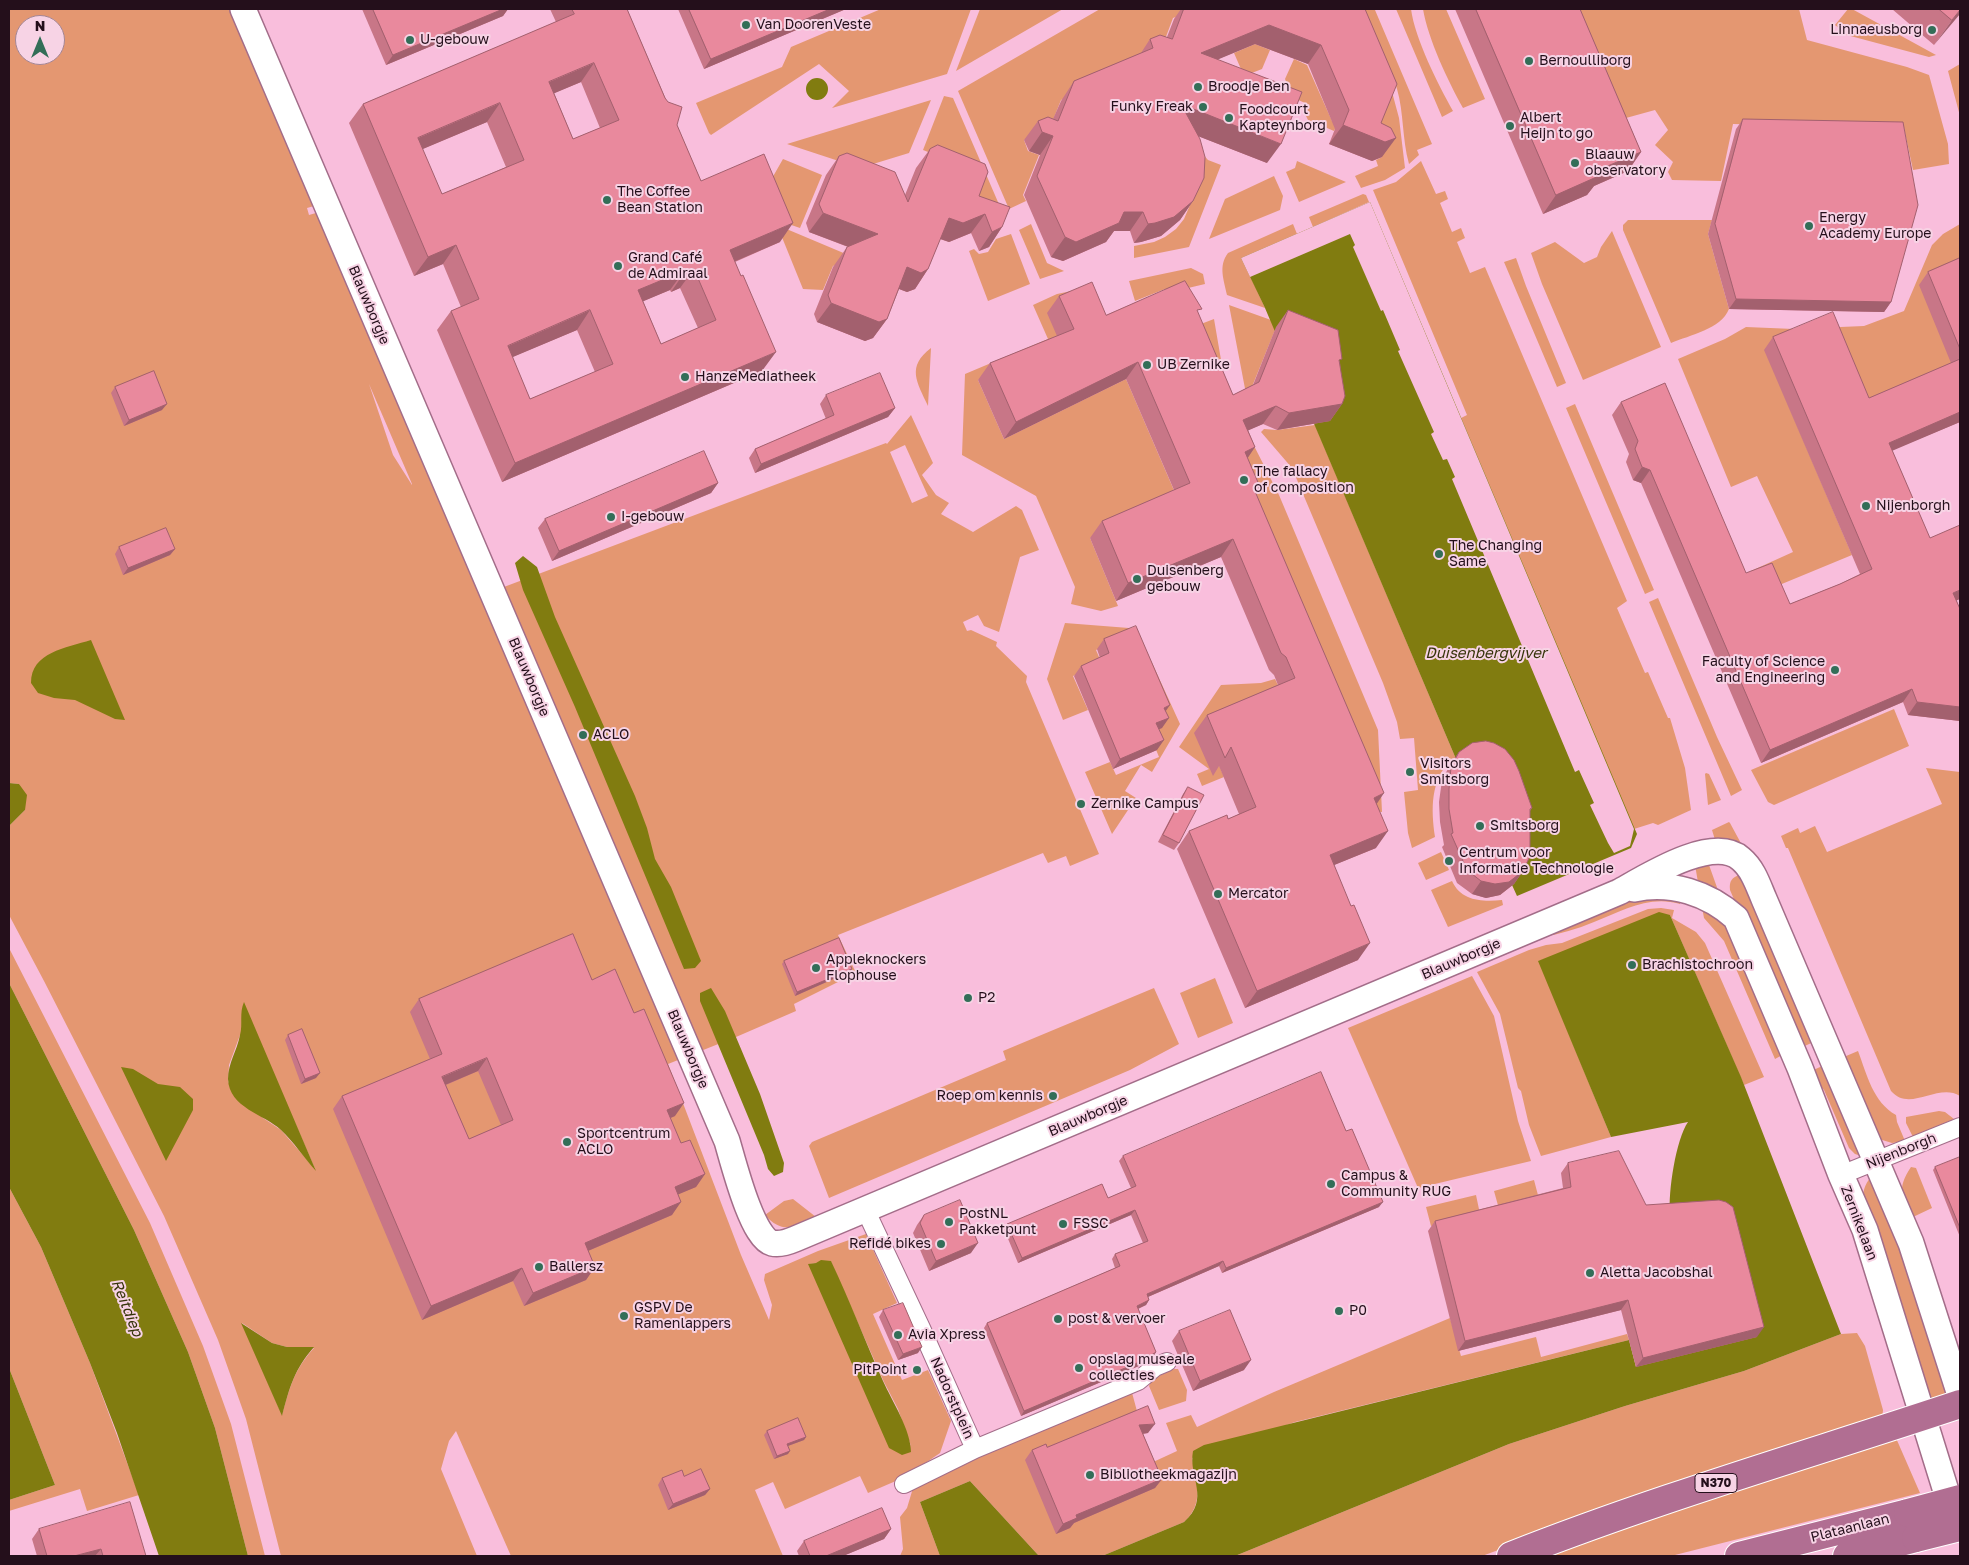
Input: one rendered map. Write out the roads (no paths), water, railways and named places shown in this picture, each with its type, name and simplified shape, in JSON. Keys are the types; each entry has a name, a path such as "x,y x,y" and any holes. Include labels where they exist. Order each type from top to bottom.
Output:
{"highway":[{"name":"N370","path":"1511,1556 1572,1532 1671,1498 1960,1404"},
{"name":"Plataanlaan","path":"1739,1556 1960,1499"},
{"name":"Plataanlaan","path":"1847,1556 1960,1527"}],"street":[{"name":"Blauwborgje","path":"243,9 672,1011 727,1141 737,1179 758,1230 766,1241 778,1244 795,1239 1619,892 1658,870 1698,854 1712,851 1729,852 1736,855 1751,871 1875,1162"},
{"name":"Blauwborgje","path":"1619,892 1660,885 1675,887 1715,903 1736,918"},
{"name":"Zernikelaan","path":"1736,918 1800,1068 1841,1175 1865,1230 1960,1536"},
{"name":"Nijenborgh","path":"1841,1175 1960,1127"},
{"path":"1875,1162 1911,1243 1960,1395"},
{"name":"Nadorstplein","path":"865,1209 975,1449 1138,1381 1155,1367 1167,1362"},
{"path":"904,1484 975,1449"}],"water":[{"path":"817,78 825,81 828,89 825,97 817,100 809,97 806,89 809,81"},
{"name":"Duisenbergvijver","path":"1370,202 1637,834 1631,848 1517,896 1512,885 1519,874 1456,759 1265,308 1241,258"},
{"path":"523,556 537,567 555,617 635,796 647,828 655,859 671,887 701,961 695,968 684,969 575,707 523,590 515,563"},
{"path":"91,640 125,720 115,719 75,700 54,698 38,693 31,683 37,664 43,658 61,649"},
{"path":"9,783 19,784 27,795 25,810 9,826"},
{"path":"1659,912 1670,915 1741,1077 1841,1334 1744,1371 1625,1406 1509,1444 1235,1556 1102,1556 1184,1522 1196,1505 1197,1488 1192,1461 1193,1451 1204,1445 1629,1340 1636,1367 1670,1214 1672,1180 1677,1153 1680,1140 1688,1122 1611,1137 1538,961"},
{"name":"Reitdiep","path":"9,983 134,1230 188,1352 215,1428 248,1556 159,1556 117,1433 90,1363 41,1247 9,1187"},
{"path":"711,988 725,1011 760,1094 784,1163 783,1172 774,1176 768,1169 764,1155 700,1001 700,993"},
{"path":"244,1002 316,1171 281,1130 241,1104 234,1097 230,1089 228,1073 240,1035"},
{"path":"121,1067 133,1069 158,1084 180,1087 193,1099 193,1110 166,1161"},
{"path":"821,1260 831,1261 883,1381 905,1425 911,1452 902,1455 889,1448 808,1264"},
{"path":"241,1323 272,1343 287,1347 314,1347 302,1363 294,1379 282,1416"},
{"path":"9,1368 55,1485 9,1500"},
{"path":"970,1481 1039,1556 940,1556 920,1502"}],"place":[{"name":"Van DoorenVeste","path":"746,25"},
{"name":"Linnaeusborg","path":"1932,30"},
{"name":"U-gebouw","path":"410,40"},
{"name":"Bernoulliborg","path":"1529,61"},
{"name":"Broodje Ben","path":"1198,87"},
{"name":"Funky Freak","path":"1203,107"},
{"name":"Foodcourt Kapteynborg","path":"1229,118"},
{"name":"Albert Heijn to go","path":"1510,126"},
{"name":"Blaauw observatory","path":"1575,163"},
{"name":"The Coffee Bean Station","path":"607,200"},
{"name":"Energy Academy Europe","path":"1809,226"},
{"name":"Grand Café de Admiraal","path":"618,266"},
{"name":"UB Zernike","path":"1147,365"},
{"name":"HanzeMediatheek","path":"685,377"},
{"name":"The fallacy of composition","path":"1244,480"},
{"name":"Nijenborgh","path":"1866,506"},
{"name":"I-gebouw","path":"611,517"},
{"name":"The Changing Same","path":"1439,554"},
{"name":"Duisenberg gebouw","path":"1137,579"},
{"name":"Faculty of Science and Engineering","path":"1835,670"},
{"name":"ACLO","path":"583,735"},
{"name":"Visitors Smitsborg","path":"1410,772"},
{"name":"Zernike Campus","path":"1081,804"},
{"name":"Smitsborg","path":"1480,826"},
{"name":"Centrum voor Informatie Technologie","path":"1449,861"},
{"name":"Mercator","path":"1218,894"},
{"name":"Brachistochroon","path":"1632,965"},
{"name":"Appleknockers Flophouse","path":"816,968"},
{"name":"P2","path":"968,998"},
{"name":"Roep om kennis","path":"1053,1096"},
{"name":"Sportcentrum ACLO","path":"567,1142"},
{"name":"Campus & Community RUG","path":"1331,1184"},
{"name":"PostNL Pakketpunt","path":"949,1222"},
{"name":"FSSC","path":"1063,1224"},
{"name":"Refidé bikes","path":"941,1244"},
{"name":"Ballersz","path":"539,1267"},
{"name":"Aletta Jacobshal","path":"1590,1273"},
{"name":"P0","path":"1339,1311"},
{"name":"GSPV De Ramenlappers","path":"624,1316"},
{"name":"post & vervoer","path":"1058,1319"},
{"name":"Avia Xpress","path":"898,1335"},
{"name":"opslag museale collecties","path":"1079,1368"},
{"name":"PitPoint","path":"917,1370"},
{"name":"Bibliotheekmagazijn","path":"1090,1475"}]}
